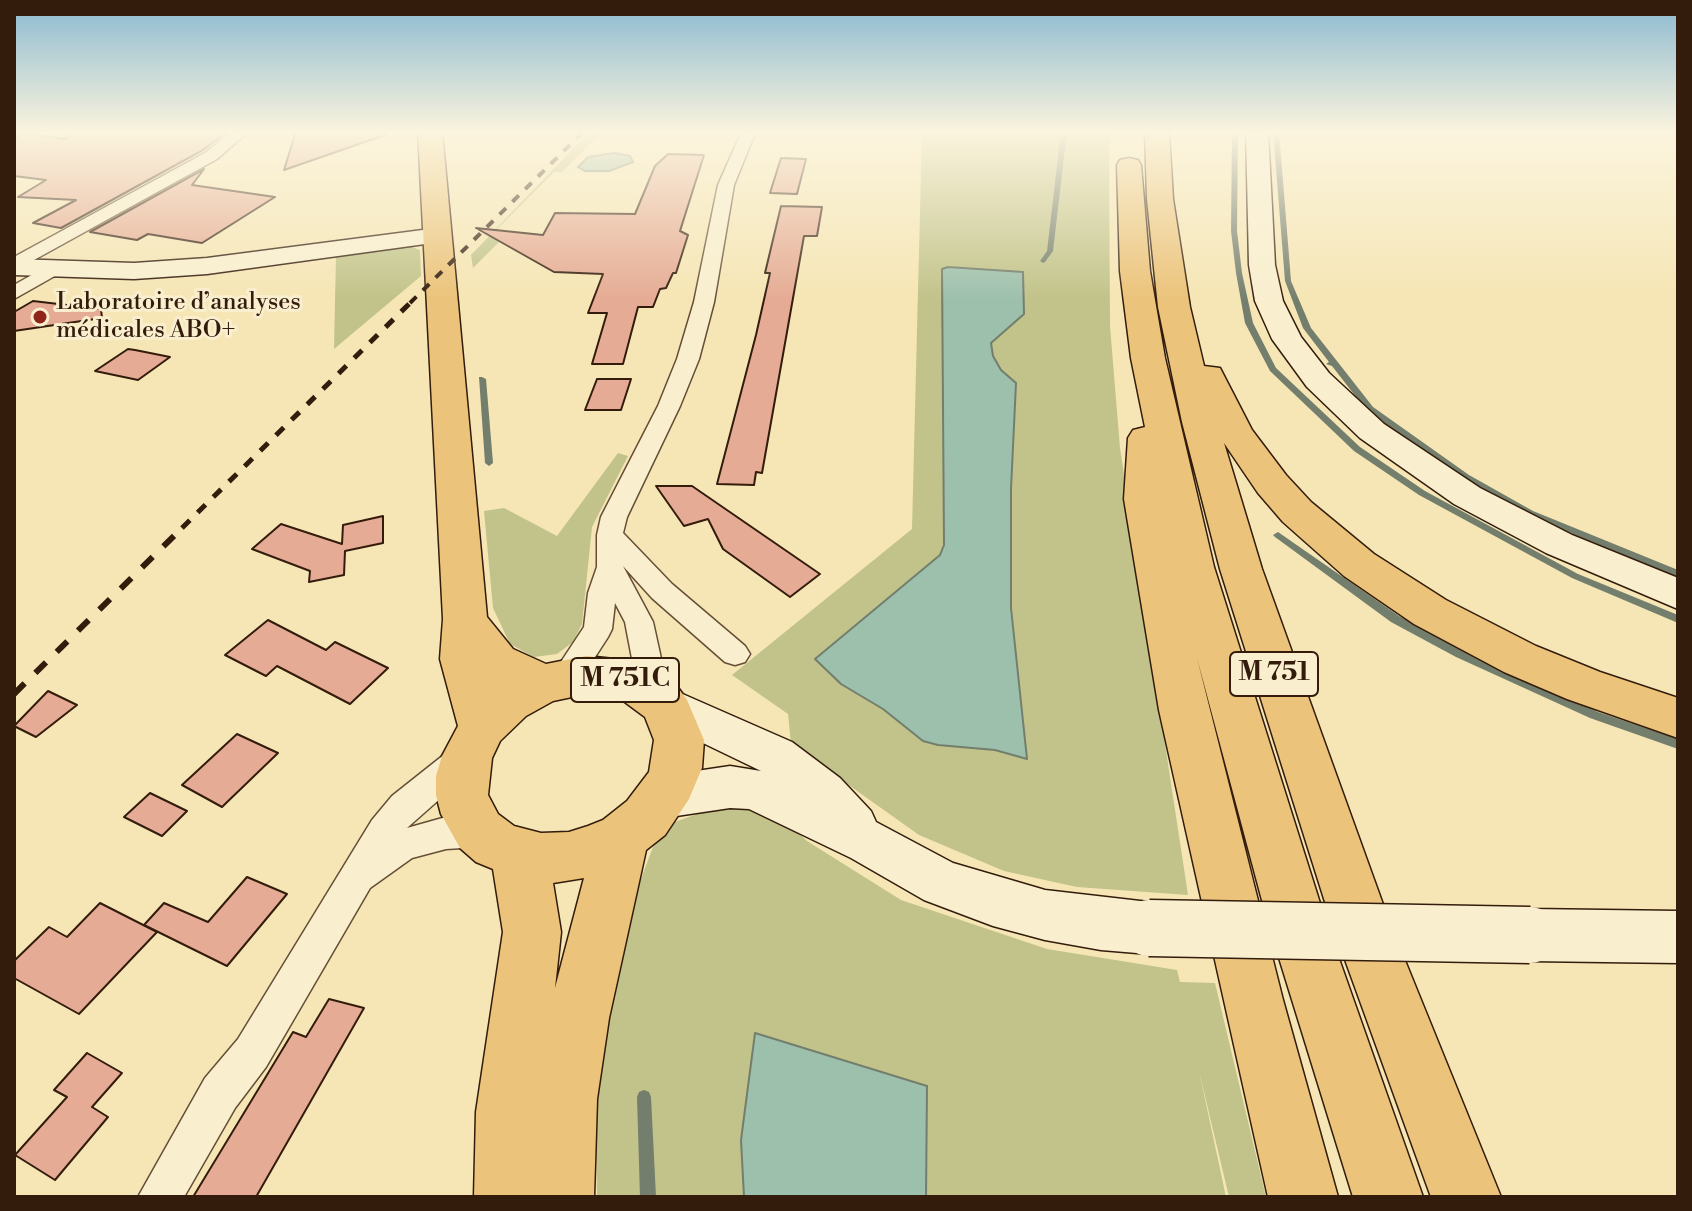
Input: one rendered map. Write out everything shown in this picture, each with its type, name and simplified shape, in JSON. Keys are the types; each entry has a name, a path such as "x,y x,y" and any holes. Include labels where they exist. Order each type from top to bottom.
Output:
{"main road":[{"name":"M 751C","path":"434,188 465,619 463,659 475,742"},
{"name":"M 751","path":"1131,188 1132,232 1148,358 1174,487 1219,662 1296,919 1388,1197"},
{"name":"M 751","path":"1160,188 1174,307 1218,489 1271,664 1360,921 1466,1197"},
{"path":"1174,307 1235,432 1253,461 1297,512 1325,538 1395,591 1475,637 1584,686 1678,718"},
{"path":"1148,358 1144,499 1168,635 1212,840 1303,1197"},
{"name":"M 751C","path":"465,619 483,648 497,662 554,681"},
{"name":"M 751C","path":"509,1197 509,1112 532,932 526,887 497,842 467,814 462,795 462,776 475,742 509,702 554,681 586,675 624,679 658,699 670,714 679,740 676,768 643,817 578,1018 564,1099 559,1197"},
{"path":"497,842 541,858 569,857 596,849 643,817"}],"street":[{"path":"14,266 155,188"},
{"path":"554,681 598,629 602,593 610,567 610,535 621,499 669,406 688,359 704,302 726,188"},
{"path":"1259,188 1262,265 1269,301 1287,339 1318,380 1372,431 1467,496 1559,544 1678,594"},
{"path":"14,266 134,271 207,266 362,244 437,221"},
{"path":"14,293 53,269"},
{"path":"610,535 662,591 735,654"},
{"path":"610,567 639,622 658,699 776,756 823,793 868,842"},
{"path":"160,1197 220,1093 252,1053 384,831 404,807 475,742"},
{"path":"643,817 730,787 754,789 868,842 942,883 1045,915 1101,924 1149,928 1678,937"},
{"path":"355,881 384,856 404,845 446,833 497,842"}],"green space":[{"path":"536,188 538,188 490,236 502,239 473,268 471,255"},
{"path":"921,188 1109,188 1110,326 1120,448 1188,895 1077,887 1004,871 919,835 791,744 788,714 732,675 912,529"},
{"path":"407,245 420,250 421,276 334,349 336,254"},
{"path":"618,453 628,456 592,527 582,624 573,642 557,654 534,657 510,644 493,608 484,511 504,508 557,536"},
{"path":"716,807 752,809 784,820 807,841 901,900 1047,949 1177,970 1180,982 1215,983 1266,1197 1229,1197 1199,1071 1226,1197 597,1197 595,1035 621,932 653,847 675,822"}],"shaded area":[{"path":"942,269 1023,272 1024,314 991,343 993,356 1001,370 1016,383 1011,489 1011,608 1027,759 995,750 923,741 883,709 841,684 815,659 940,555 944,545"},
{"path":"755,1033 927,1086 926,1197 744,1197 741,1140"}],"building":[{"path":"34,188 135,188 61,228 33,223 76,200 18,197"},
{"path":"170,188 209,188 275,197 202,243 148,234 137,240 90,232"},
{"path":"646,188 694,188 680,231 688,235 676,273 673,273 666,288 660,289 653,307 638,307 623,364 592,364 607,313 588,313 603,274 554,272 476,228 543,235 555,213 635,214"},
{"path":"772,188 799,188 797,194 770,193"},
{"path":"781,206 822,207 817,236 804,236 762,473 756,472 754,485 717,484 756,335 770,273 765,273"},
{"path":"33,301 101,309 102,318 14,331 14,312"},
{"path":"128,349 170,357 138,380 95,371"},
{"path":"597,379 631,379 621,410 585,410"},
{"path":"656,486 692,486 820,574 790,597 723,549 708,519 684,526"},
{"path":"383,516 383,543 345,551 344,575 309,582 310,571 252,549 281,524 342,544 343,525"},
{"path":"268,620 326,650 335,642 388,668 350,704 277,666 266,676 225,655"},
{"path":"48,691 77,705 36,737 14,726"},
{"path":"237,734 278,753 222,807 182,785"},
{"path":"150,793 187,811 162,836 124,817"},
{"path":"247,877 287,894 227,966 144,925 164,903 208,922"},
{"path":"100,903 157,932 79,1014 14,978 14,961 49,927 67,937"},
{"path":"329,999 364,1008 256,1197 193,1197 293,1032 306,1037"},
{"path":"87,1053 122,1073 92,1107 108,1117 55,1180 15,1155 67,1097 54,1090"}],"waterway":[{"path":"1043,261 1050,251 1057,188"},
{"path":"1234,188 1234,231 1249,323 1273,369 1357,449 1422,493 1575,576 1678,619"},
{"path":"1281,188 1288,281 1307,328 1334,364"},
{"path":"1334,364 1370,409 1466,477 1530,513 1678,574"},
{"path":"482,379 489,463"},
{"path":"1278,535 1395,619 1460,654 1594,715 1678,744"},
{"path":"644,1097 648,1197"}],"railway":[{"path":"410,303 527,188"},
{"path":"182,528 412,301"},
{"path":"14,694 184,526"}],"place":[{"name":"Laboratoire d’analyses médicales ABO+","path":"40,317"}]}
